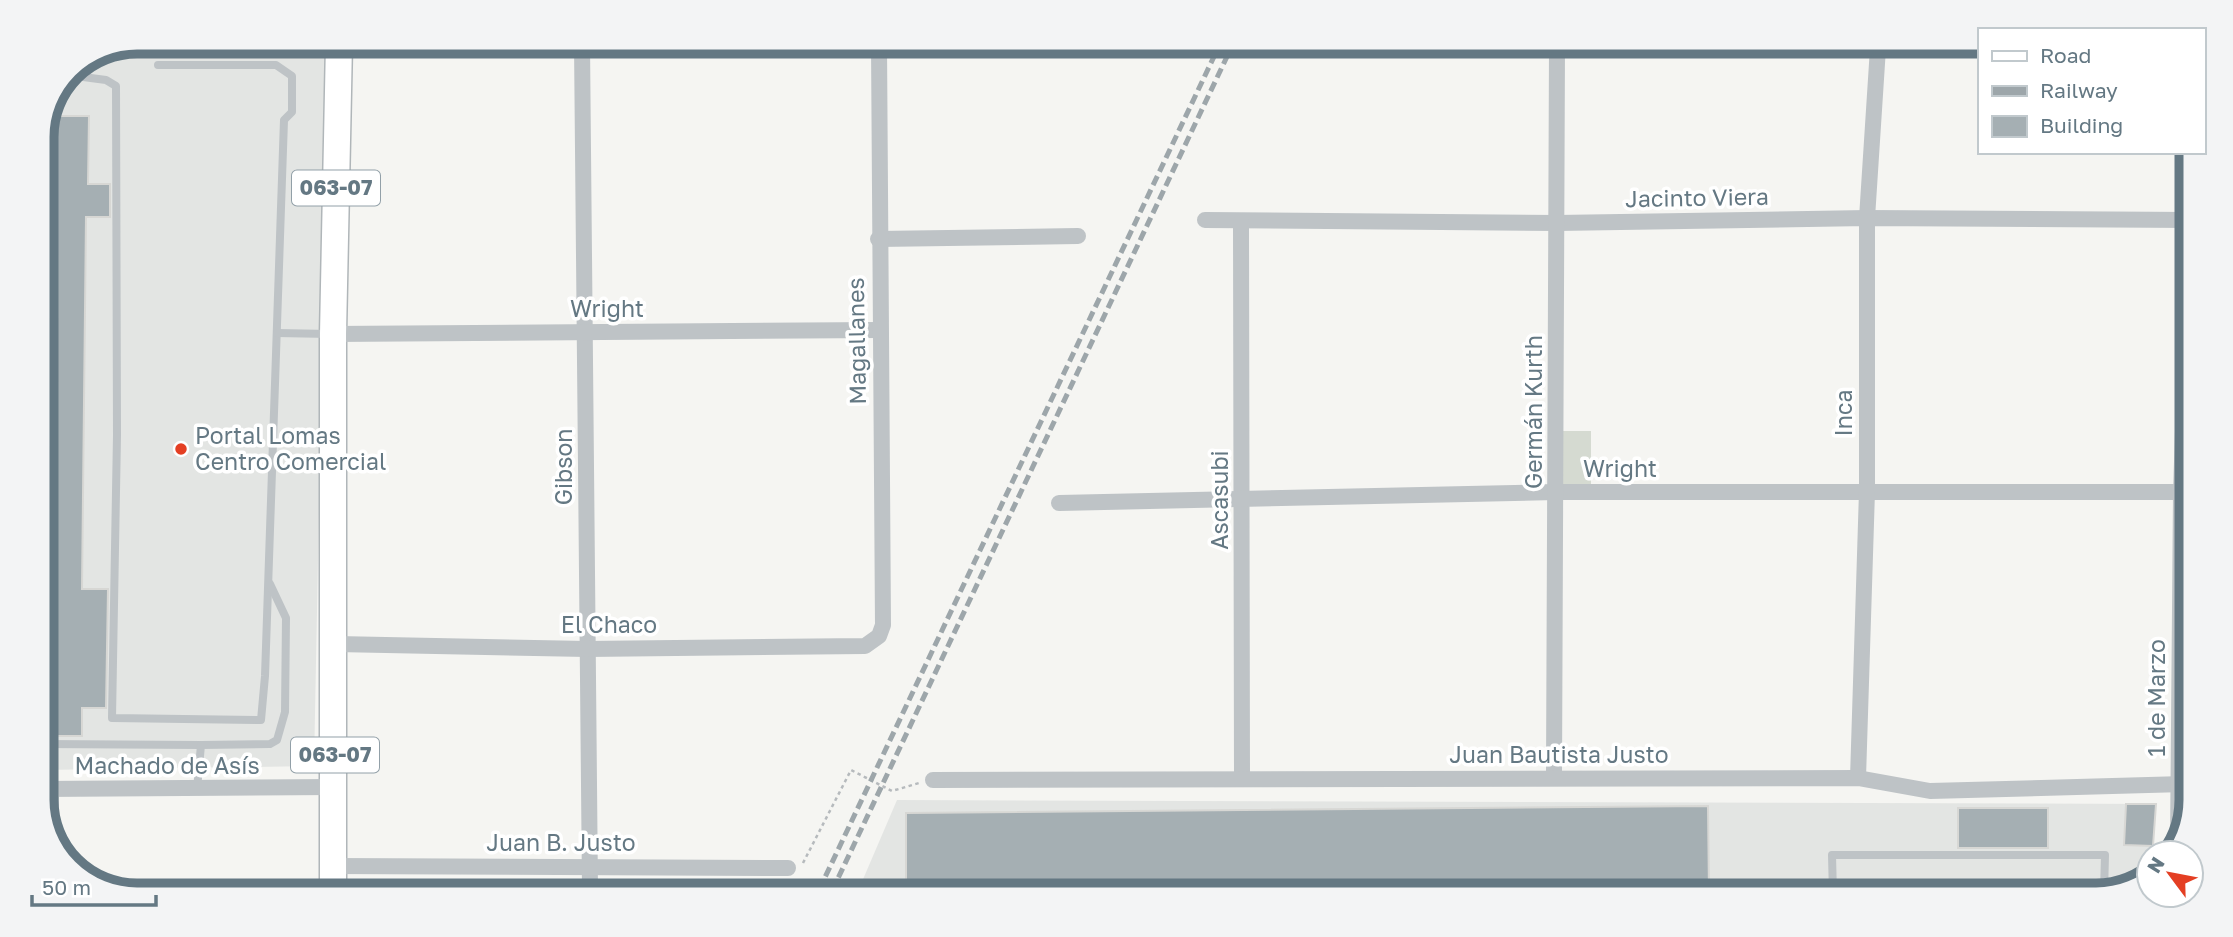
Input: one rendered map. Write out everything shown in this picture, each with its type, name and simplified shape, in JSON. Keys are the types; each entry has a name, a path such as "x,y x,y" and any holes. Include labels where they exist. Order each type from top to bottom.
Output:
{"main road":[{"name":"063-07","path":"333,877 336,644 333,334 339,54"}],"street":[{"name":"Gibson","path":"582,54 590,883"},
{"name":"Magallanes","path":"878,54 883,625 879,636"},
{"name":"Germán Kurth","path":"1554,777 1557,54"},
{"name":"Inca","path":"1858,778 1867,491 1867,218 1878,54"},
{"name":"Jacinto Viera","path":"1205,220 1557,223 1867,218 2179,218"},
{"name":"Ascasubi","path":"1241,222 1244,498 1242,778"},
{"path":"878,239 1078,236"},
{"name":"Wright","path":"333,334 880,330"},
{"name":"Wright","path":"1059,503 1556,492 2179,492"},
{"name":"El Chaco","path":"336,644 587,649 864,646 879,636"},
{"name":"Juan Bautista Justo","path":"933,780 1858,778 1930,791 2179,785"},
{"name":"Machado de Asís","path":"54,789 334,787"},
{"name":"Juan B. Justo","path":"333,877 589,866 788,868"}],"lane":[{"path":"80,77 106,80 116,86 117,435 113,718 261,720 269,582 284,120 292,112 292,76 275,65 158,65"},
{"path":"277,333 333,334"},
{"path":"54,744 270,744 277,740 285,712 286,618 269,582"},
{"path":"197,789 201,745"},
{"path":"1833,883 1832,855 2105,855 2104,882"}],"path":[{"path":"788,868 804,862 851,770 892,791 933,780"}],"shaded area":[{"name":"Portal Lomas Centro Comercial","path":"328,54 314,766 54,770 54,132 63,100 71,87 96,65 121,56"},
{"path":"1563,431 1591,431 1591,488 1563,488"},
{"path":"897,800 2156,804 2153,839 2135,839 2135,872 2117,880 2096,883 861,883"}],"building":[{"path":"57,116 89,116 88,184 110,184 110,217 86,217 82,589 108,589 106,708 82,708 82,736 54,736 54,132"},
{"path":"2126,804 2156,804 2154,839 2135,839 2135,845 2124,845"},
{"path":"1708,806 1709,883 906,883 906,813"},
{"path":"1958,808 2048,808 2048,848 1958,848"}],"railway":[{"path":"822,883 1215,54"},
{"path":"836,883 1228,54"}],"place":[{"name":"Portal Lomas Centro Comercial","path":"181,449"}]}
